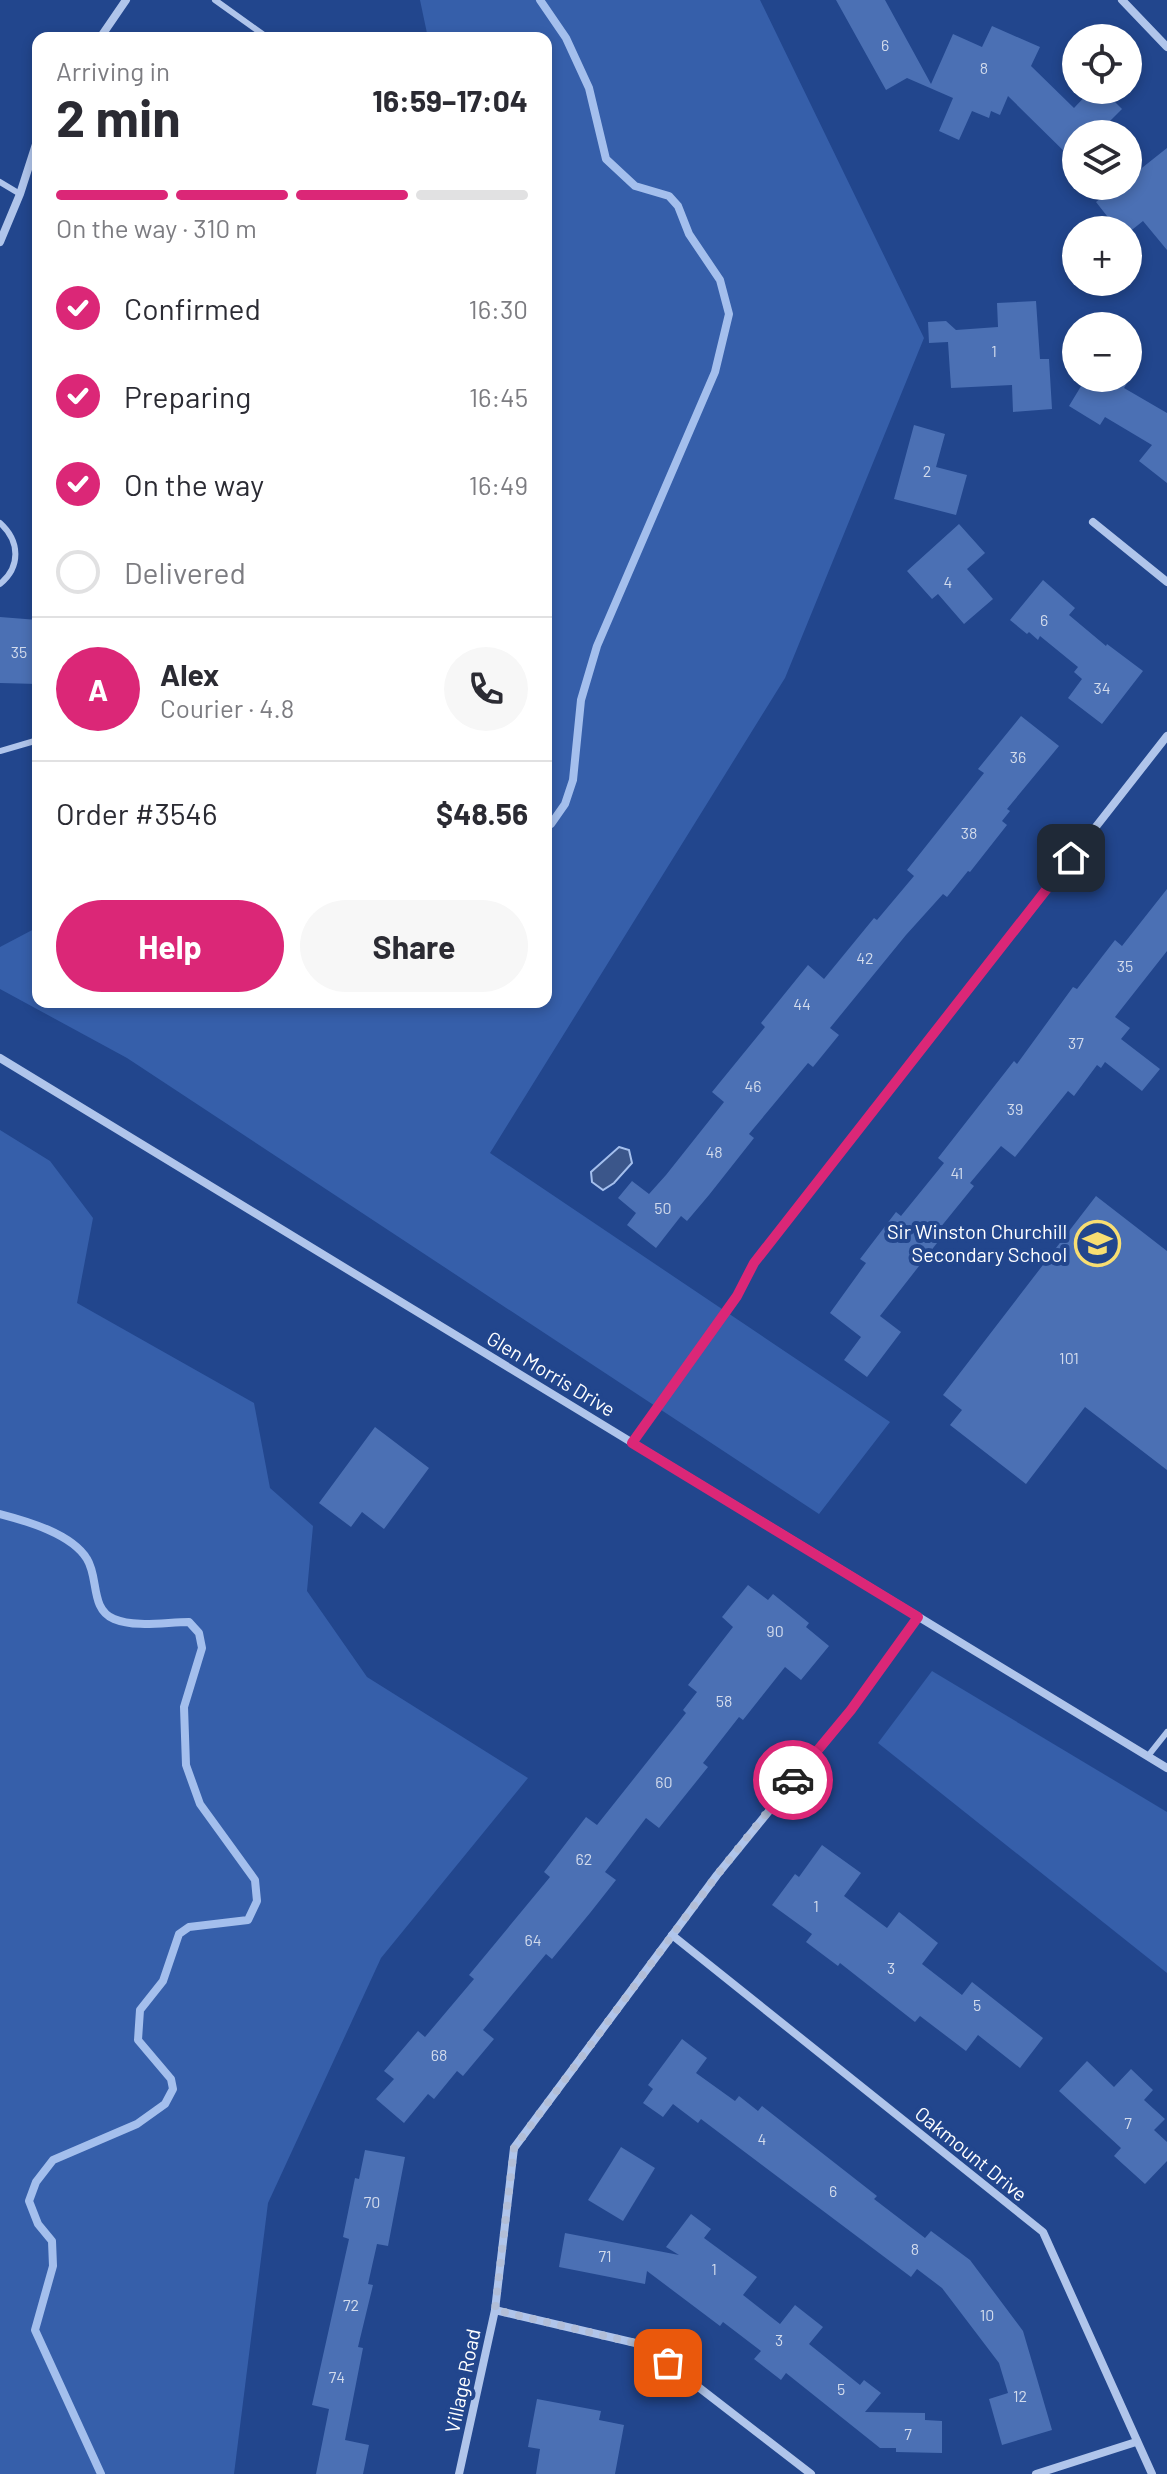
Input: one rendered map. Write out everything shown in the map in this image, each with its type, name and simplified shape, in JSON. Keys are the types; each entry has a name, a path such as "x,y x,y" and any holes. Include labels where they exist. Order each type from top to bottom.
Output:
{"street":[{"path":"104,32 126,0"},
{"path":"1122,0 1167,47"},
{"path":"0,242 32,157"},
{"path":"1093,522 1167,582"},
{"path":"632,1443 737,1296 754,1263 1167,736"},
{"name":"Glen Morris Drive","path":"0,1058 1167,1768"},
{"name":"Village Road","path":"459,2474 495,2310 514,2148 725,1864 851,1710 918,1617"},
{"name":"Oakmount Drive","path":"672,1935 1043,2232 1152,2474"},
{"path":"495,2310 644,2345 811,2474"},
{"path":"1036,2474 1136,2442"}],"lane":[{"path":"215,0 260,32"},
{"path":"0,182 20,194"},
{"path":"0,523 8,530 16,551 11,573 0,584"},
{"path":"0,751 32,742"},
{"path":"1148,1756 1167,1732"}],"shaded area":[{"path":"420,0 760,0 924,338 785,678 490,1153 890,1422 819,1514 127,1058 35,1008 552,1008 552,32 427,32"},
{"path":"32,930 32,1006 0,989 0,947"},
{"path":"0,1130 50,1161 93,1218 77,1303 254,1403 270,1488 313,1526 307,1591 367,1677 528,1778 381,1958 268,2203 234,2474 0,2474"},
{"path":"619,1147 629,1150 632,1163 603,1190 592,1182 591,1172"},
{"path":"932,1671 1167,1812 1167,1973 878,1743"}],"building":[{"path":"836,0 885,0 931,84 953,34 982,47 992,26 1040,47 1031,66 1062,96 1062,104 1070,104 1074,108 1078,104 1117,104 1122,109 1111,120 1062,120 1062,149 1008,96 1000,115 991,111 989,118 972,111 959,140 939,131 953,98 907,78 886,90"},
{"path":"1167,148 1167,250 1142,222 1142,216 1107,216 1096,202 1142,200 1142,168"},
{"path":"1036,301 1040,359 1049,359 1052,409 1013,412 1012,385 951,388 948,342 929,343 928,322 946,321 956,330 998,327 997,303"},
{"path":"1078,392 1131,392 1167,413 1167,483 1139,461 1152,445 1105,417 1100,425 1069,406"},
{"path":"914,425 945,434 936,467 967,475 956,515 894,499"},
{"path":"959,524 985,553 967,569 993,599 964,624 938,594 932,599 907,571"},
{"path":"1043,580 1075,608 1069,615 1143,671 1102,724 1068,698 1082,679 1074,672 1078,667 1040,636 1038,640 1010,620"},
{"path":"0,617 32,620 32,684 0,683"},
{"path":"1021,716 1059,746 1007,809 1010,811 1002,821 1007,825 970,872 947,897 943,894 906,935 830,1028 839,1035 813,1067 808,1063 749,1134 754,1138 687,1221 681,1216 656,1248 627,1225 636,1213 618,1198 632,1181 649,1194 666,1175 724,1102 712,1092 765,1027 761,1023 808,965 824,979 874,918 877,920 914,876 907,870 984,773 978,769"},
{"path":"1167,889 1167,951 1115,1017 1130,1028 1121,1039 1160,1069 1142,1091 1105,1062 1101,1068 1097,1065 1074,1096 1068,1091 1015,1157 1001,1146 970,1183 974,1186 931,1239 937,1243 880,1316 901,1332 867,1377 844,1360 861,1337 830,1313 866,1263 860,1259 896,1212 901,1216 944,1163 938,1158 1014,1061 1017,1064 1073,987 1077,989 1115,940 1122,946"},
{"path":"1096,1196 1167,1251 1167,1470 1085,1407 1026,1484 950,1425 962,1410 943,1395"},
{"path":"375,1427 429,1468 384,1529 362,1512 351,1527 319,1503"},
{"path":"748,1585 768,1600 773,1594 809,1623 806,1627 829,1646 801,1680 785,1667 743,1720 739,1717 703,1763 708,1767 659,1828 646,1818 605,1872 616,1880 552,1959 546,1954 483,2030 494,2039 463,2076 457,2071 434,2099 428,2094 404,2123 376,2099 394,2079 384,2071 418,2031 425,2037 474,1979 469,1975 550,1877 544,1872 586,1817 597,1825 686,1713 683,1710 697,1692 688,1685 733,1627 722,1617"},
{"path":"822,1845 861,1873 844,1896 887,1928 899,1912 938,1943 922,1964 962,1995 972,1982 1043,2038 1020,2068 978,2035 966,2051 920,2016 915,2022 840,1963 838,1966 806,1942 812,1934 772,1905 795,1874 799,1877"},
{"path":"682,2039 707,2058 696,2073 735,2101 739,2096 758,2111 762,2106 877,2196 874,2199 925,2238 931,2231 970,2260 1023,2331 1052,2430 1002,2445 989,2399 1008,2393 999,2363 942,2288 917,2269 911,2277 701,2119 698,2123 673,2104 663,2117 643,2103 653,2089 648,2085"},
{"path":"1087,2061 1114,2087 1131,2069 1153,2090 1144,2100 1165,2119 1154,2130 1167,2142 1167,2161 1145,2184 1114,2156 1121,2148 1059,2091"},
{"path":"621,2147 655,2168 623,2221 588,2200"},
{"path":"365,2150 405,2157 388,2246 377,2244 368,2284 373,2285 358,2347 363,2348 345,2440 369,2445 363,2474 316,2474 329,2409 312,2405 349,2239 343,2237 355,2178 359,2179"},
{"path":"691,2214 711,2229 704,2238 757,2277 743,2295 780,2324 795,2305 823,2327 809,2344 860,2385 864,2380 881,2393 865,2412 925,2413 925,2420 942,2421 942,2453 896,2452 896,2448 880,2448 786,2373 781,2380 754,2359 761,2351 723,2322 720,2326 647,2271 645,2284 559,2267 565,2233 679,2255 666,2247"},
{"path":"537,2399 601,2411 599,2420 624,2425 615,2474 536,2474 540,2449 528,2447"}],"waterway":[{"path":"540,0 566,38 589,88 606,159 635,186 669,196 678,206 689,234 720,280 729,314 715,372 597,646 581,700 573,780 565,804 552,823"},
{"path":"0,1514 48,1530 80,1550 91,1567 101,1608 114,1619 141,1624 189,1622 199,1633 202,1648 184,1707 186,1765 200,1804 255,1880 257,1901 248,1920 189,1927 179,1934 163,1981 140,2010 138,2040 171,2079 173,2089 165,2104 137,2124 53,2160 36,2182 29,2201 38,2224 52,2241 53,2266 35,2330 101,2474"}],"way so far":[{"path":"668,2363 644,2345 495,2310 514,2148 717,1875 793,1780"}],"place":[{"name":"Sir Winston Churchill Secondary School","path":"1098,1243"}],"route":[{"path":"793,1780 851,1710 918,1617 632,1443 737,1296 754,1263 1071,858"}]}
